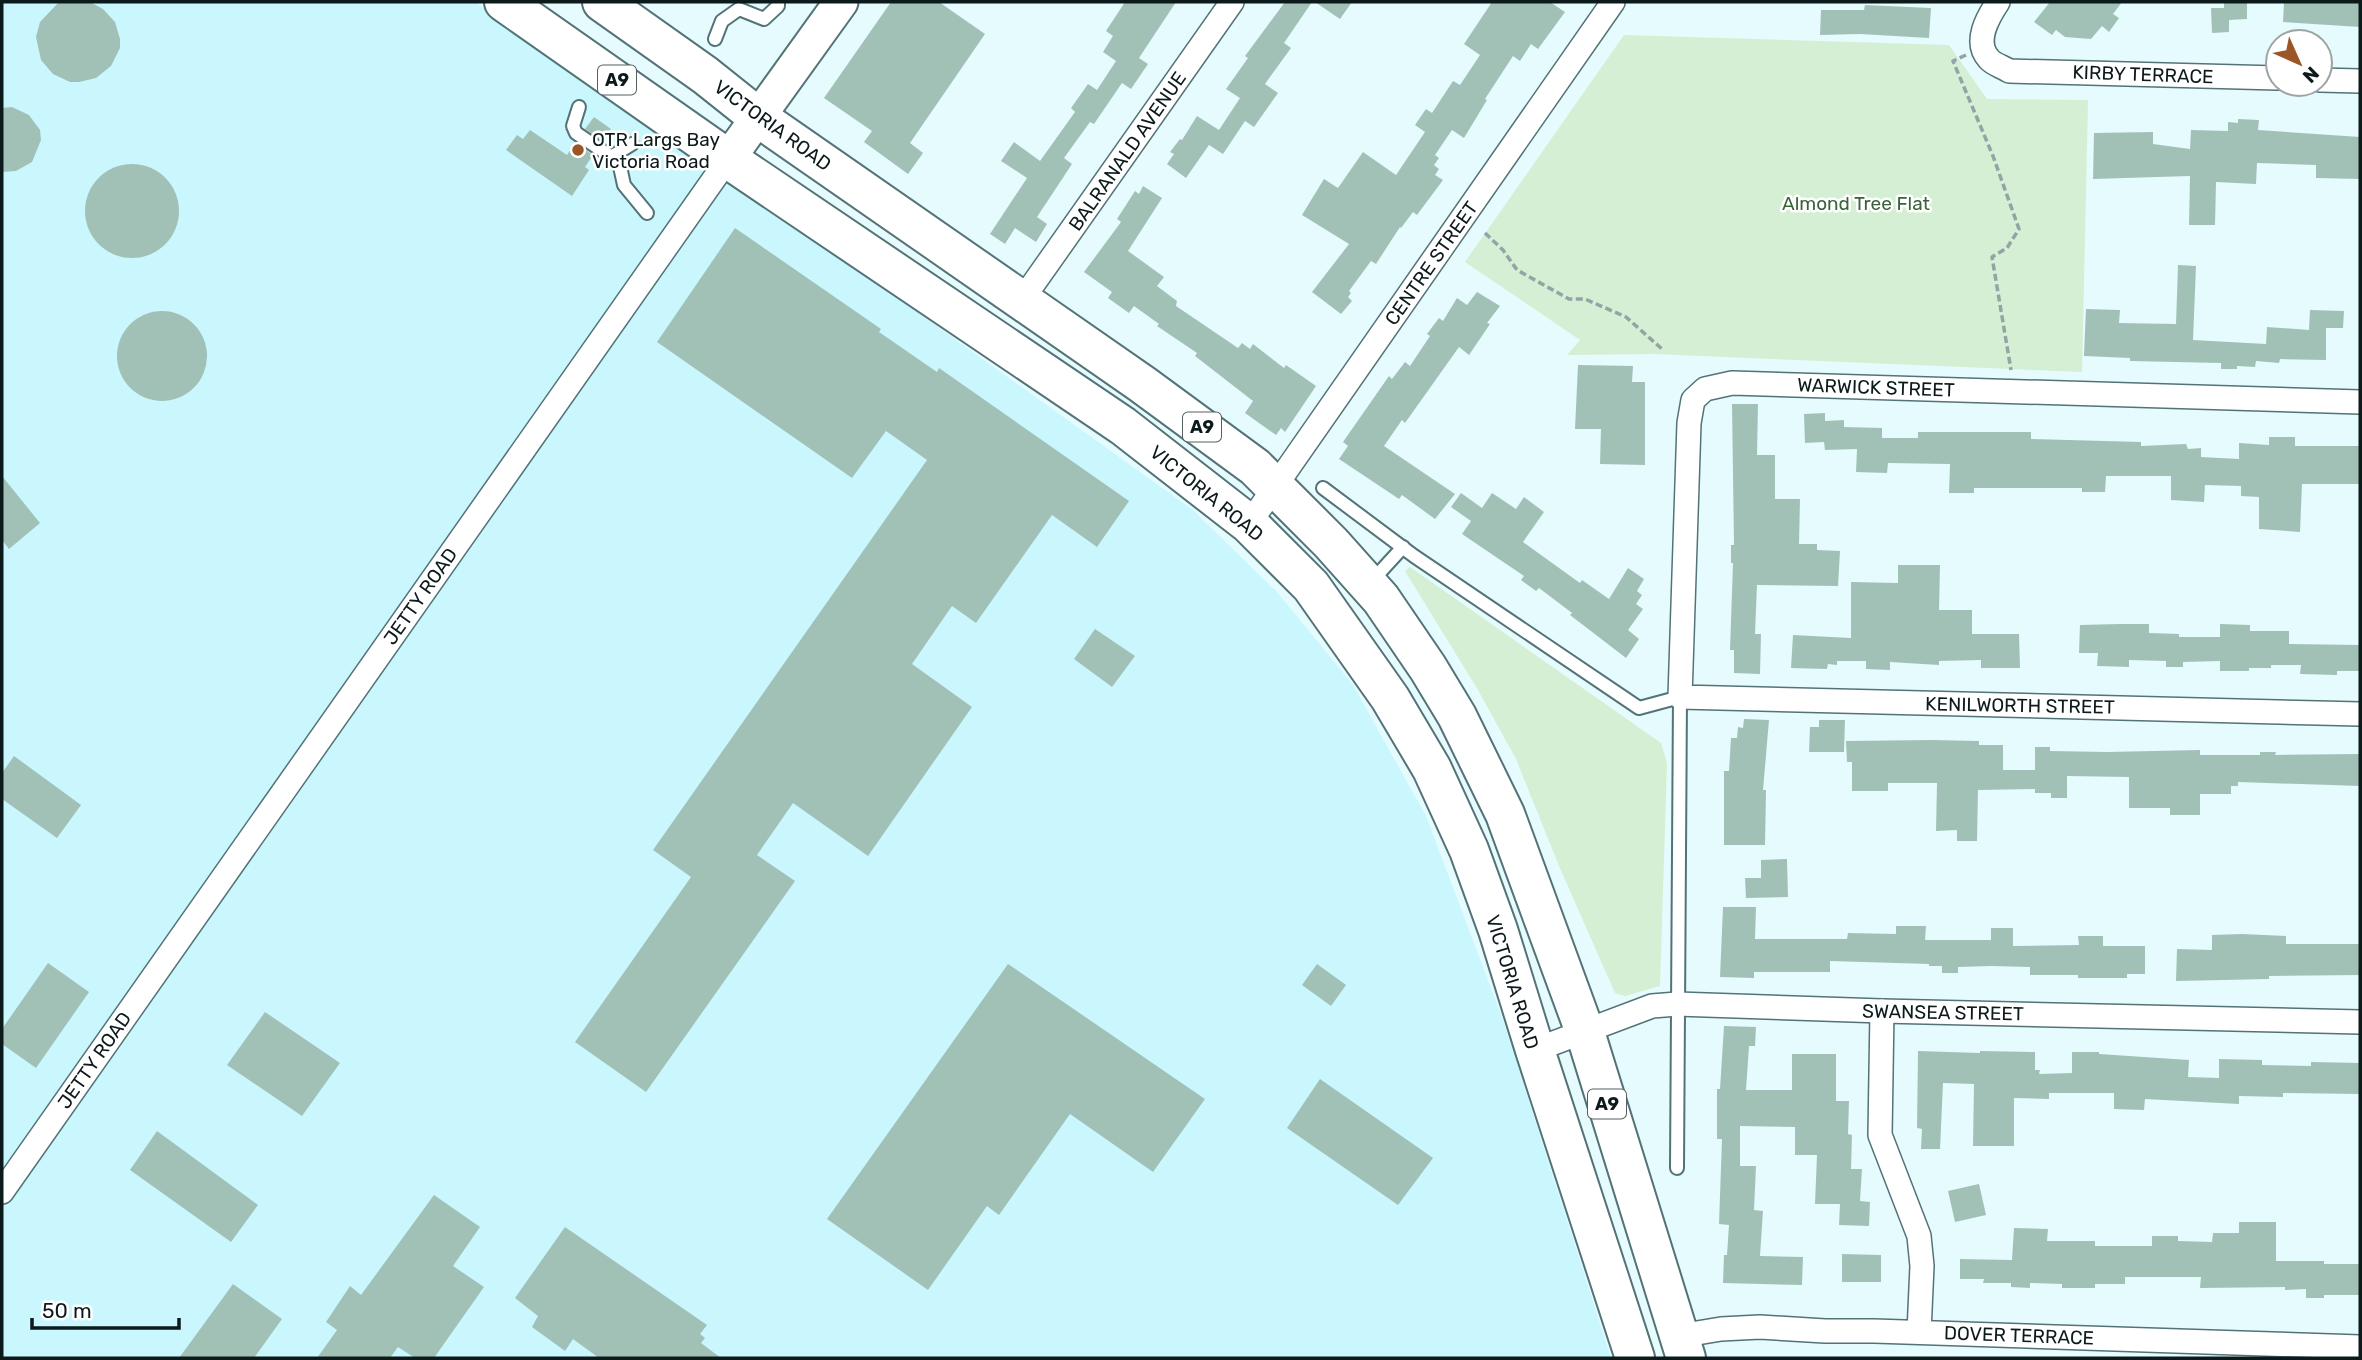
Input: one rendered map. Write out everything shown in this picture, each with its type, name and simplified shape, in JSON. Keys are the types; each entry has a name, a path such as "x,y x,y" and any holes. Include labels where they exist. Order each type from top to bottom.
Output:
{"highway":[{"name":"VICTORIA ROAD","path":"504,2 728,159 1122,426 1249,524 1311,586 1390,698 1432,769 1469,850 1498,930 1635,1358"},
{"name":"VICTORIA ROAD","path":"603,2 705,75 759,118 1022,300 1255,467 1331,542 1381,599 1428,668 1484,767 1505,814 1585,1032 1682,1347"}],"street":[{"name":"JETTY ROAD","path":"2,1192 841,2"},
{"name":"BALRANALD AVENUE","path":"1022,300 1232,2"},
{"path":"1983,46 1984,25 1998,2"},
{"name":"CENTRE STREET","path":"1249,524 1603,5"},
{"name":"KIRBY TERRACE","path":"1983,46 1988,59 2009,71 2264,78"},
{"path":"2334,80 2360,81"},
{"name":"WARWICK STREET","path":"1680,697 1689,423 1693,400 1705,389 1732,383 2360,402"},
{"name":"KENILWORTH STREET","path":"1680,697 2360,714"},
{"name":"SWANSEA STREET","path":"1535,1051 1652,1006 1677,1004 2360,1022"},
{"path":"1882,1011 1880,1135 1919,1236 1922,1266 1919,1332"},
{"name":"DOVER TERRACE","path":"1682,1347 1721,1329 1760,1327 2360,1347"}],"lane":[{"path":"715,40 722,21 739,9 764,19 778,6 778,2"},
{"path":"579,107 572,127 576,133 619,162 624,185 647,213"},
{"path":"611,157 632,144"},
{"path":"1324,488 1403,547 1639,708 1680,697 1677,1168"},
{"path":"1368,585 1403,547"}],"path":[{"path":"1983,46 1952,61 1993,156 2019,229 2007,248 1992,257 2011,370"},
{"path":"1485,233 1503,250 1517,270 1569,299 1585,299 1626,317 1662,349"}],"shaded area":[{"path":"2,2 475,2 758,198 1193,510 1278,593 1353,685 1426,816 1503,1020 1611,1358 2,1358"}],"green space":[{"name":"Almond Tree Flat","path":"1624,35 1949,45 1987,99 2088,100 2082,372 1655,354 1567,355 1580,340 1465,262"},
{"path":"1410,567 1661,743 1667,763 1660,986 1625,996 1615,993 1516,759 1478,690 1405,571"}],"building":[{"path":"59,2 90,2 103,9 115,22 120,48 111,66 96,78 70,82 53,74 41,60 36,37 40,22"},
{"path":"891,2 939,2 985,34 910,143 923,153 908,174 864,142 872,131 824,98"},
{"path":"1125,2 1176,2 1139,58 1148,64 1131,89 1122,83 1094,124 1090,122 1064,158 1072,164 1037,217 1047,224 1036,242 1015,228 1005,244 990,234 1027,178 1001,161 1014,142 1040,161 1075,112 1071,108 1088,84 1097,90 1116,61 1103,52 1113,36 1106,31"},
{"path":"1285,2 1312,2 1284,43 1291,48 1265,84 1278,93 1254,127 1245,121 1223,154 1209,145 1186,178 1167,164 1174,154 1170,152 1180,139 1182,140 1197,116 1219,130 1240,98 1226,89 1248,58 1245,56"},
{"path":"1315,2 1352,2 1340,19"},
{"path":"1492,2 1550,2 1565,12 1538,49 1531,44 1520,61 1513,56 1464,138 1452,130 1435,155 1439,158 1434,165 1439,169 1435,175 1443,180 1417,215 1413,212 1400,227 1376,264 1371,261 1349,291 1351,293 1348,297 1352,301 1341,314 1312,292 1349,244 1302,215 1324,179 1338,188 1363,152 1396,175 1425,132 1415,125 1426,109 1432,113 1453,81 1460,85 1480,55 1464,44"},
{"path":"2050,2 2122,2 2113,14 2119,18 2109,32 2102,26 2091,39 2065,37 2056,30 2052,35 2034,22"},
{"path":"2224,2 2247,2 2247,19 2229,20 2229,32 2212,33 2211,8 2224,8"},
{"path":"2284,2 2360,2 2360,27 2283,22"},
{"path":"1865,5 1931,8 1929,38 1860,34 1820,35 1821,10 1864,10"},
{"path":"12,107 29,115 40,130 41,140 32,162 16,171 2,172 2,108"},
{"path":"594,117 611,129 603,141 585,129"},
{"path":"2238,119 2259,120 2258,130 2360,137 2360,179 2316,178 2316,165 2257,163 2256,184 2216,182 2215,225 2189,225 2190,176 2093,179 2094,133 2153,132 2153,144 2190,149 2191,130 2228,131 2228,122 2238,123"},
{"path":"530,130 567,155 575,143 593,155 585,167 589,170 572,196 506,150 517,135 523,139"},
{"path":"132,164 150,168 165,178 175,193 179,211 175,229 165,244 150,254 132,258 114,254 99,244 89,229 85,211 89,193 99,178 114,168"},
{"path":"1143,186 1162,198 1128,251 1164,277 1157,286 1177,301 1176,306 1238,348 1242,343 1250,349 1253,344 1284,368 1286,365 1316,386 1285,432 1281,428 1276,435 1245,413 1253,401 1195,356 1197,353 1157,326 1159,324 1134,306 1129,313 1108,298 1112,292 1084,272 1121,222 1117,219 1135,191 1139,194"},
{"path":"735,228 881,329 879,332 937,372 939,368 1129,501 1097,547 1052,515 976,623 952,606 912,664 972,707 868,856 793,803 757,855 795,881 646,1092 575,1042 691,877 653,850 927,460 886,431 852,478 657,342"},
{"path":"2178,265 2196,266 2193,340 2266,344 2267,327 2309,330 2310,310 2344,311 2343,328 2326,328 2326,360 2280,359 2279,363 2256,361 2255,367 2221,369 2221,363 2130,361 2130,358 2084,356 2086,309 2120,310 2119,323 2176,324"},
{"path":"1477,292 1500,306 1487,323 1490,324 1469,355 1459,347 1405,423 1402,420 1384,446 1455,494 1435,519 1402,495 1399,499 1339,459 1348,446 1343,442 1389,376 1392,379 1405,362 1410,366 1430,336 1427,334 1439,318 1443,321 1457,298 1467,305"},
{"path":"153,311 171,311 187,318 200,331 207,347 207,365 200,381 187,394 171,401 153,401 137,394 124,381 117,365 117,347 124,331 137,318"},
{"path":"1578,365 1633,366 1632,382 1645,382 1645,465 1600,464 1601,429 1575,429"},
{"path":"1732,404 1758,404 1757,455 1775,455 1775,499 1800,499 1799,544 1817,544 1817,550 1840,551 1838,586 1757,585 1755,634 1761,634 1760,674 1734,673 1734,650 1730,650 1733,563 1731,545 1734,545"},
{"path":"1825,413 1825,421 1844,420 1844,427 1882,428 1882,438 1918,438 1918,432 2031,432 2031,439 2141,442 2141,446 2186,444 2188,449 2201,448 2201,457 2239,459 2239,443 2269,445 2269,437 2295,437 2295,446 2360,446 2360,484 2302,484 2300,532 2259,529 2259,497 2241,496 2241,486 2205,485 2204,502 2171,500 2171,476 2106,476 2105,492 2082,492 2082,488 1974,488 1974,493 1949,493 1950,464 1888,463 1887,473 1856,472 1857,449 1825,450 1824,442 1805,443 1804,414"},
{"path":"2,476 40,523 9,549 2,540"},
{"path":"1461,493 1482,508 1492,493 1516,509 1524,497 1544,512 1523,542 1580,583 1582,580 1609,599 1628,568 1644,579 1637,591 1642,595 1636,604 1643,609 1628,630 1639,639 1626,658 1539,588 1536,591 1521,580 1524,576 1462,534 1471,521 1451,507"},
{"path":"1898,565 1940,565 1939,610 1972,610 1972,634 2019,634 2020,668 1981,668 1981,660 1939,661 1939,665 1890,662 1890,670 1866,669 1866,661 1837,661 1837,665 1828,664 1827,669 1791,668 1793,635 1851,638 1851,582 1898,583"},
{"path":"2149,624 2149,633 2179,634 2179,637 2220,637 2220,624 2250,625 2250,631 2289,631 2289,644 2360,645 2360,671 2337,671 2337,675 2300,674 2301,665 2271,665 2271,668 2249,668 2249,671 2220,671 2220,661 2183,662 2183,667 2166,667 2166,661 2129,660 2129,667 2097,666 2098,653 2079,653 2080,625"},
{"path":"1095,629 1135,656 1112,687 1074,659"},
{"path":"1744,719 1769,720 1763,790 1766,790 1765,845 1724,845 1724,771 1729,771 1731,738 1737,738 1738,727 1743,728"},
{"path":"1819,720 1845,720 1844,752 1809,752 1810,727 1819,727"},
{"path":"1846,741 1979,741 1979,745 2003,745 2003,770 2035,770 2035,747 2050,747 2050,751 2200,750 2200,755 2260,755 2260,752 2276,752 2275,755 2360,754 2360,786 2238,782 2238,786 2231,786 2231,794 2200,794 2200,815 2170,815 2170,808 2129,808 2129,777 2067,776 2067,798 2051,798 2051,793 2035,793 2035,789 1978,790 1977,841 1957,841 1957,830 1936,831 1937,783 1888,783 1888,791 1852,791 1852,762 1847,762"},
{"path":"14,756 81,805 57,838 2,799 2,773"},
{"path":"1787,859 1788,897 1746,898 1745,878 1761,878 1761,860"},
{"path":"1723,907 1756,907 1755,939 1847,939 1848,933 1896,934 1896,926 1926,926 1925,940 1991,940 1991,928 2013,928 2013,946 2079,945 2078,936 2103,936 2103,946 2145,946 2145,974 2127,974 2127,978 2078,978 2078,975 2030,975 2030,967 1991,966 1958,967 1958,973 1942,973 1942,966 1929,964 1830,961 1830,972 1754,972 1754,978 1720,977"},
{"path":"2212,935 2286,936 2286,944 2360,944 2360,975 2176,981 2177,949 2212,950"},
{"path":"48,963 89,992 36,1068 2,1044 2,1029"},
{"path":"1008,964 1205,1099 1153,1172 1070,1114 999,1215 987,1206 928,1290 827,1219"},
{"path":"1317,964 1346,985 1331,1006 1302,985"},
{"path":"265,1012 340,1063 302,1116 227,1065"},
{"path":"1724,1026 1756,1027 1755,1046 1749,1046 1746,1090 1792,1090 1792,1054 1836,1054 1836,1101 1849,1101 1851,1169 1862,1169 1860,1201 1870,1202 1869,1226 1839,1225 1840,1204 1815,1204 1817,1155 1795,1155 1795,1127 1740,1126 1740,1166 1756,1166 1754,1210 1763,1211 1760,1256 1803,1257 1802,1285 1723,1283 1729,1225 1719,1224 1722,1139 1717,1139 1717,1089 1720,1089"},
{"path":"1918,1051 2035,1052 2035,1070 2040,1070 2039,1074 2072,1073 2072,1052 2189,1060 2188,1077 2219,1078 2219,1059 2262,1060 2262,1065 2360,1063 2360,1094 2283,1093 2283,1097 2239,1096 2239,1104 2145,1099 2144,1110 2114,1109 2114,1093 2049,1093 2049,1099 2014,1098 2014,1146 1973,1146 1974,1084 1943,1083 1940,1149 1921,1149 1922,1129 1917,1128"},
{"path":"1320,1079 1433,1158 1398,1205 1287,1128"},
{"path":"157,1131 258,1205 231,1242 130,1170"},
{"path":"1979,1184 1986,1215 1955,1222 1948,1191"},
{"path":"434,1195 480,1227 453,1266 484,1287 434,1358 415,1358 398,1347 390,1358 317,1358 337,1330 326,1322 350,1286 361,1295"},
{"path":"2239,1222 2276,1222 2276,1261 2360,1264 2359,1295 2306,1298 2306,1289 2285,1290 2285,1287 2200,1288 2201,1277 2125,1277 2125,1284 2095,1284 2095,1288 2062,1288 2062,1284 2030,1283 2030,1288 2011,1287 2011,1283 1983,1283 1984,1279 1960,1279 1960,1259 2012,1260 2014,1228 2048,1229 2047,1241 2095,1241 2095,1246 2152,1246 2152,1236 2178,1236 2178,1241 2212,1242 2213,1233 2239,1233"},
{"path":"565,1227 707,1325 700,1334 705,1338 701,1343 721,1358 599,1358 573,1339 565,1351 532,1327 538,1316 515,1298"},
{"path":"1842,1254 1881,1255 1881,1282 1842,1282"},
{"path":"233,1284 282,1319 254,1358 179,1358"}],"place":[{"name":"OTR Largs Bay Victoria Road","path":"578,150"}]}
